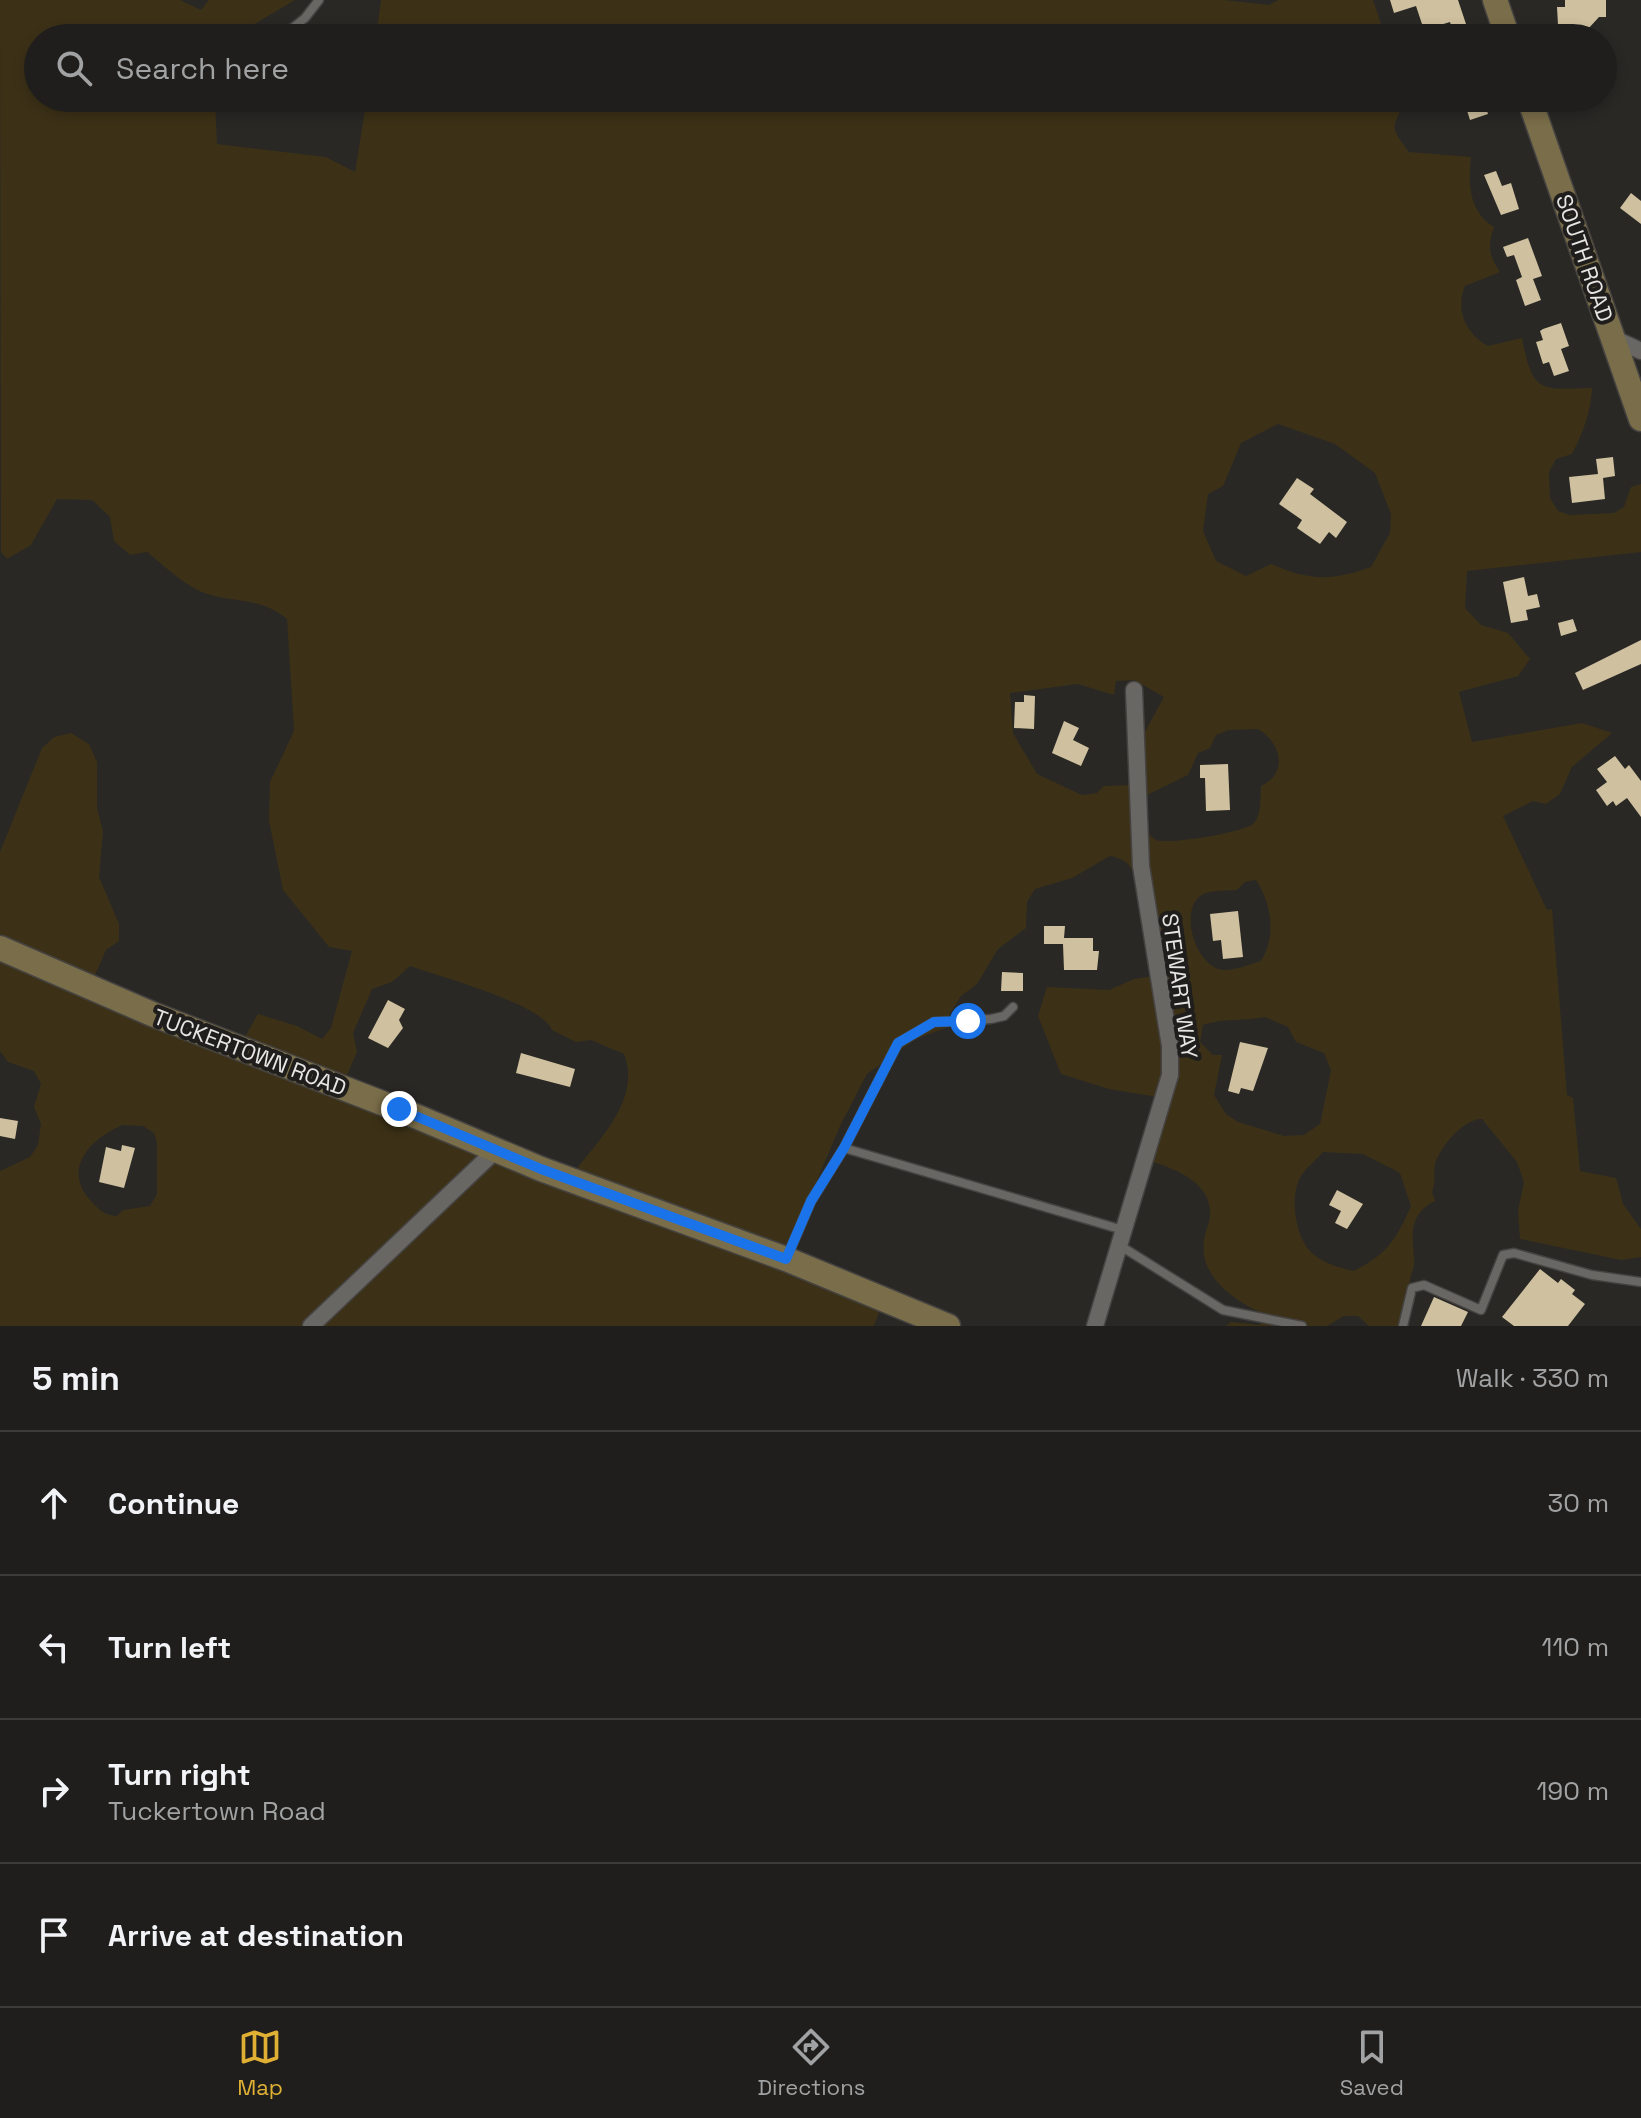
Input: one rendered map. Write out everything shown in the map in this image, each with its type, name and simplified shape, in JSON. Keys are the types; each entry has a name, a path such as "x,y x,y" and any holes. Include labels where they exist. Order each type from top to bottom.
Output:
{"street":[{"path":"1495,0 1503,24"},
{"name":"SOUTH ROAD","path":"1534,112 1641,419"},
{"path":"1613,338 1641,351"},
{"name":"STEWART WAY","path":"1095,1326 1170,1075 1170,1046 1141,866 1134,690"},
{"name":"TUCKERTOWN ROAD","path":"0,948 144,1011 496,1150 786,1259 948,1326"},
{"path":"311,1326 496,1150"}],"lane":[{"path":"298,24 319,0"},
{"path":"786,1259 811,1201 844,1148 898,1043 934,1022 991,1019 1004,1016 1013,1007"},
{"path":"844,1148 1121,1237 1223,1310 1302,1326"},
{"path":"1403,1326 1412,1288 1424,1285 1481,1310 1503,1255 1514,1253 1592,1275 1641,1282"}],"shaded area":[{"path":"0,0 180,0 201,10 209,0 295,0 255,24 24,24 24,112 216,112 217,144 326,157 355,172 365,112 1400,112 1395,130 1409,152 1471,157 1472,196 1479,213 1494,227 1490,251 1500,272 1465,286 1461,304 1468,328 1488,346 1522,338 1535,379 1549,388 1592,388 1586,422 1572,454 1556,459 1549,472 1550,498 1558,511 1570,515 1614,513 1624,507 1631,487 1641,484 1641,552 1467,571 1465,608 1481,625 1508,633 1530,659 1518,676 1459,692 1472,742 1582,723 1612,733 1572,767 1560,794 1546,804 1533,801 1503,816 1547,910 1552,909 1567,1095 1573,1098 1580,1171 1616,1178 1623,1204 1641,1229 1641,1257 1621,1260 1520,1239 1518,1211 1524,1182 1517,1162 1482,1119 1475,1120 1455,1134 1436,1161 1432,1192 1435,1201 1420,1212 1414,1225 1414,1264 1410,1279 1415,1301 1402,1326 1369,1326 1358,1316 1344,1316 1327,1326 1226,1326 1231,1322 1259,1325 1264,1321 1262,1313 1240,1302 1221,1286 1207,1265 1204,1241 1210,1211 1203,1191 1187,1176 1147,1160 1164,1098 1109,1089 1061,1074 1038,1016 1047,987 1109,990 1134,979 1154,976 1141,886 1136,888 1132,870 1126,863 1110,856 1072,878 1035,889 1027,902 1026,928 998,949 977,984 961,996 949,1015 951,1026 916,1039 867,1074 840,1126 785,1256 883,1301 874,1326 0,1326 0,1171 30,1157 38,1145 41,1124 34,1107 41,1084 34,1071 8,1062 0,1051 0,852 42,748 54,737 71,733 89,744 97,762 97,808 103,831 99,877 119,924 119,941 106,950 91,984 241,1044 258,1014 297,1026 322,1039 331,1028 352,951 329,947 283,890 269,821 270,782 294,731 287,619 252,602 204,593 180,579 147,552 130,555 114,541 110,517 92,500 57,499 31,545 7,559 1,552","holes":["1278,424 1335,444 1375,473 1391,514 1390,533 1371,567 1321,577 1297,574 1271,564 1246,576 1216,561 1203,531 1208,494 1223,486 1241,443","1134,680 1164,697 1135,750 1134,785 1104,786 1097,793 1082,795 1037,774 1013,733 1010,693 1078,684 1114,695 1116,681","1258,729 1272,742 1279,758 1276,774 1261,786 1257,819 1248,827 1223,834 1176,841 1156,840 1142,827 1143,797 1188,775 1198,753 1210,748 1216,735 1229,730","1256,880 1265,899 1270,920 1266,951 1261,961 1225,970 1214,967 1197,948 1191,921 1192,909 1197,899 1206,893 1237,890 1245,882","410,966 530,1010 552,1030 576,1042 591,1040 624,1054 628,1071 622,1104 604,1134 572,1175 344,1082 357,1052 353,1033 372,989 392,982","1265,1017 1288,1027 1296,1042 1324,1053 1331,1070 1320,1124 1304,1135 1284,1136 1238,1122 1226,1114 1214,1095 1222,1055 1213,1055 1200,1042 1203,1025","123,1125 143,1126 154,1133 157,1143 157,1194 150,1206 123,1210 117,1216 105,1213 91,1201 82,1189 79,1177 84,1156 91,1146","1323,1152 1363,1154 1400,1173 1411,1206 1383,1252 1354,1271 1332,1265 1313,1254 1298,1228 1295,1205 1297,1184"]},
{"path":"381,0 1224,0 1269,5 1278,0 1373,0 1381,24 378,24"}],"building":[{"path":"1390,0 1458,0 1466,24 1422,24 1416,6 1394,13"},
{"path":"1565,0 1606,0 1606,17 1599,17 1593,24 1558,24 1557,7 1565,7"},
{"path":"1467,112 1487,112 1488,114 1470,120"},
{"path":"1496,171 1502,186 1511,183 1519,209 1501,215 1484,175"},
{"path":"1631,193 1641,201 1641,224 1620,208"},
{"path":"1528,238 1542,276 1533,279 1541,300 1525,306 1516,280 1522,277 1514,255 1507,257 1503,247"},
{"path":"1561,323 1569,346 1561,349 1569,371 1554,376 1549,362 1543,364 1536,342 1543,340 1540,331"},
{"path":"1613,457 1615,476 1603,478 1605,499 1572,503 1569,477 1598,474 1596,459"},
{"path":"1297,478 1314,489 1310,494 1347,522 1336,538 1329,532 1320,544 1297,528 1302,520 1279,504"},
{"path":"1524,577 1528,596 1537,594 1540,607 1526,610 1528,620 1511,623 1503,582"},
{"path":"1573,619 1577,631 1561,636 1558,623"},
{"path":"1641,640 1641,664 1583,690 1575,673"},
{"path":"1024,695 1035,696 1034,729 1014,728 1015,702 1024,702"},
{"path":"1064,721 1079,728 1073,740 1089,748 1081,766 1052,753"},
{"path":"1615,756 1625,769 1629,765 1641,781 1641,817 1627,798 1616,806 1613,801 1607,806 1596,790 1607,782 1597,769"},
{"path":"1228,764 1230,810 1206,811 1205,778 1200,778 1200,765"},
{"path":"1238,911 1243,957 1223,959 1221,940 1213,941 1210,914"},
{"path":"1044,926 1065,926 1064,938 1093,938 1093,951 1099,951 1097,970 1064,970 1063,944 1044,944"},
{"path":"1002,972 1023,973 1023,991 1001,991"},
{"path":"388,1000 405,1009 399,1020 403,1028 388,1048 368,1038"},
{"path":"1240,1042 1268,1048 1253,1091 1241,1088 1239,1094 1228,1091"},
{"path":"521,1053 575,1069 570,1087 516,1073"},
{"path":"0,1118 18,1121 15,1139 0,1136"},
{"path":"122,1145 135,1148 124,1188 99,1182 106,1147 121,1151"},
{"path":"1337,1190 1363,1204 1347,1229 1335,1223 1341,1211 1329,1205"},
{"path":"1540,1269 1558,1283 1561,1279 1575,1290 1572,1294 1585,1304 1568,1326 1514,1326 1502,1317"},
{"path":"1434,1297 1468,1312 1461,1326 1421,1326"}],"route":[{"path":"399,1109 541,1169 786,1259 798,1226 844,1148 898,1043 918,1028 934,1022 968,1021"}]}
